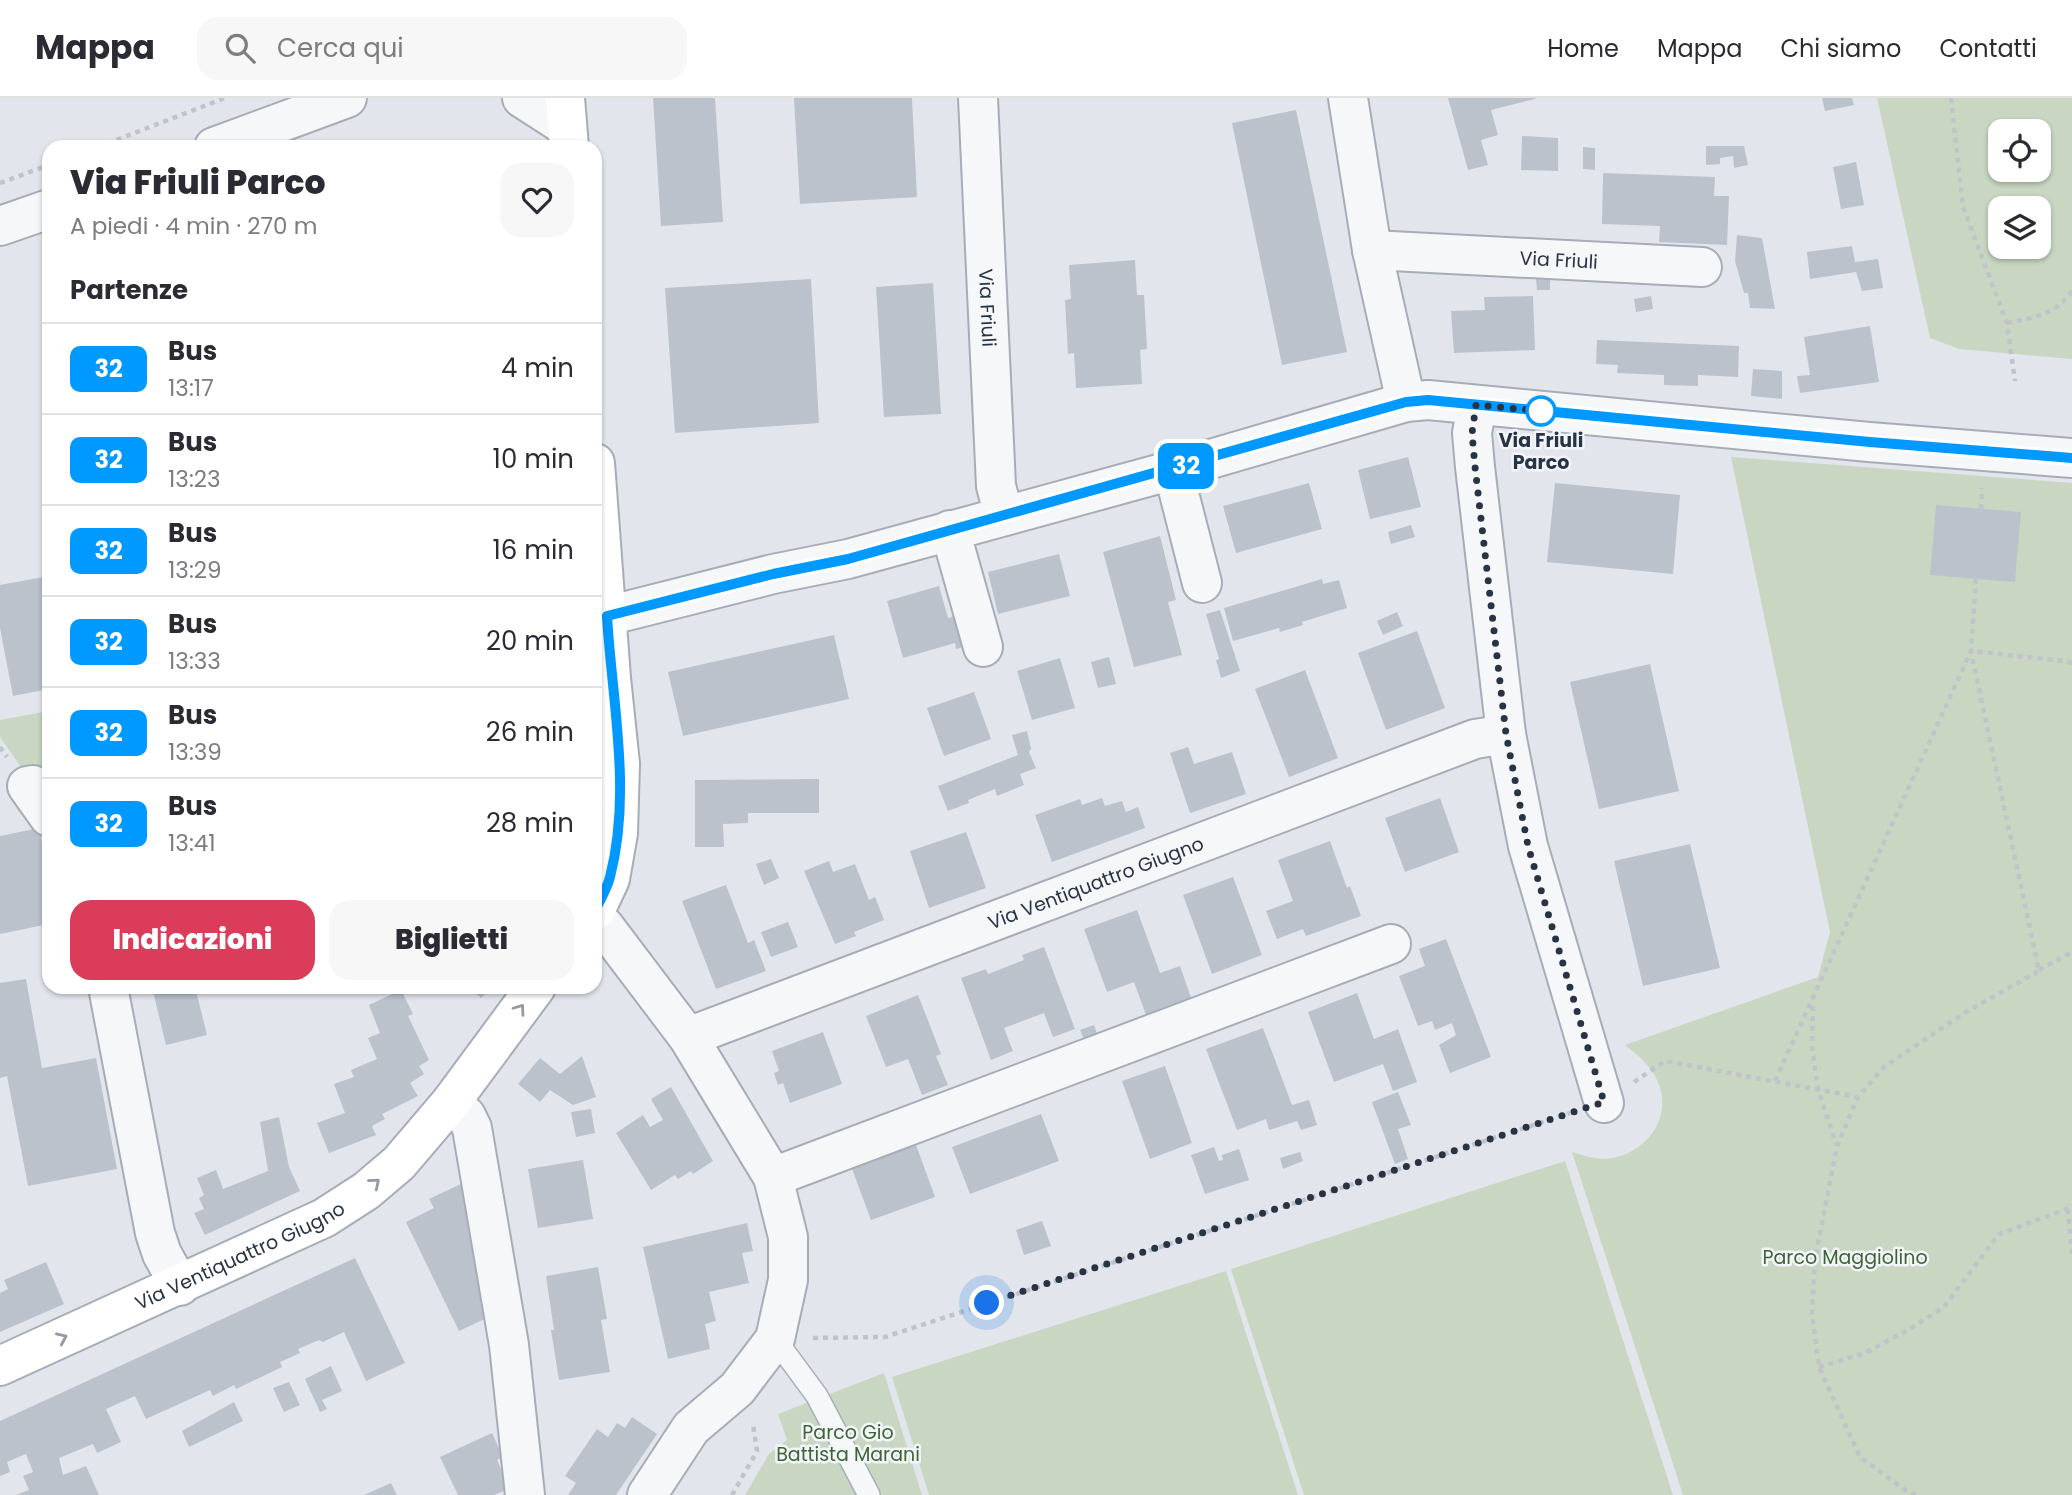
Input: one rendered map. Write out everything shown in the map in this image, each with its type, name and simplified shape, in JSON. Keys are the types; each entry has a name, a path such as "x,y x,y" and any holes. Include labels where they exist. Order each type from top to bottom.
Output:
{"street":[{"path":"233,140 347,98"},
{"path":"522,98 567,124"},
{"name":"Via Friuli","path":"978,98 996,486 1004,516"},
{"path":"1348,98 1372,250 1406,402"},
{"path":"0,226 42,211"},
{"name":"Via Friuli","path":"1372,250 1702,267"},
{"path":"607,616 773,574 848,559 1173,470 1406,402 1428,400 1870,442 2072,458"},
{"path":"1476,405 1472,433 1475,467 1506,734 1528,846 1604,1102"},
{"path":"1173,470 1202,583"},
{"path":"950,530 983,647"},
{"path":"602,552 620,764 618,833 610,879 602,896"},
{"name":"Via Ventiquattro Giugno","path":"688,1037 1475,738 1506,734"},
{"path":"602,924 688,1037 773,1177 788,1237 788,1280 775,1339 737,1389 691,1428 647,1495"},
{"path":"773,1177 1391,944"},
{"path":"109,994 155,1233 162,1254 180,1286"},
{"name":"Via Ventiquattro Giugno","path":"0,1366 324,1218 366,1191 399,1163 451,1102 531,994"},
{"path":"451,1102 466,1116 472,1128 509,1345 525,1495"}],"lane":[{"path":"775,1339 817,1396 869,1495"}],"path":[{"path":"116,140 225,98"},
{"path":"1951,98 1962,207 2007,323 2015,380"},
{"path":"0,183 42,168"},
{"path":"2007,323 2042,317 2066,299 2072,290"},
{"path":"1976,578 1971,651 2039,971"},
{"path":"1971,651 2072,663"},
{"path":"1775,1081 1971,651"},
{"path":"1916,1495 1860,1457 1819,1367 1812,1314 1815,1259 1837,1146 1858,1097 1884,1067 1910,1047 1966,1012 2072,952"},
{"path":"1813,1001 1812,1047 1818,1089 1837,1146"},
{"path":"775,1339 885,1337 1604,1102 1665,1061 1858,1097"},
{"path":"1819,1367 1865,1353 1944,1307 1999,1234 2070,1208 2072,1255"},
{"path":"733,1495 757,1451 753,1420 737,1389"}],"green space":[{"path":"1877,98 2072,98 2072,359 1959,349 1930,338"},
{"name":"Parco Maggiolino","path":"1731,457 2072,483 2072,1495 1683,1495 1572,1152 1600,1159 1618,1157 1642,1144 1658,1123 1662,1096 1658,1082 1640,1057 1625,1045 1818,977 1830,932"},
{"path":"42,712 42,797 0,737 0,720"},
{"path":"1565,1161 1673,1495 1304,1495 1231,1269"},
{"path":"1226,1271 1298,1495 929,1495 892,1377"},
{"name":"Parco Gio Battista Marani","path":"884,1373 922,1495 745,1495 769,1454 787,1440 778,1414"}],"building":[{"path":"653,98 715,98 723,222 661,226"},
{"path":"794,98 912,98 917,197 800,204"},
{"path":"1448,98 1535,99 1491,110 1498,135 1481,140 1488,165 1468,170"},
{"path":"1822,98 1852,98 1854,105 1825,111"},
{"path":"1296,110 1347,352 1282,365 1232,123"},
{"path":"1522,136 1558,138 1558,171 1521,170"},
{"path":"1706,146 1744,146 1748,165 1734,168 1733,156 1720,158 1720,164 1706,165"},
{"path":"1583,147 1595,148 1595,170 1583,169"},
{"path":"1856,162 1864,205 1841,209 1833,167"},
{"path":"1603,173 1715,177 1714,196 1729,196 1727,245 1659,242 1660,226 1602,224"},
{"path":"1737,235 1762,238 1775,309 1750,308 1748,293 1744,293 1735,261"},
{"path":"1852,246 1855,262 1878,259 1883,288 1862,291 1856,272 1810,279 1807,252"},
{"path":"1135,260 1137,295 1144,295 1147,349 1140,350 1142,384 1076,388 1074,353 1068,354 1065,300 1071,299 1069,265"},
{"path":"811,279 819,423 675,433 665,288"},
{"path":"1536,279 1550,279 1550,290 1537,290"},
{"path":"933,283 941,414 884,417 876,287"},
{"path":"1533,296 1535,350 1454,353 1451,311 1485,310 1484,297"},
{"path":"1651,296 1653,309 1636,312 1634,299"},
{"path":"1870,326 1879,382 1800,393 1797,376 1810,375 1804,337"},
{"path":"1597,340 1739,346 1738,377 1698,375 1698,386 1664,385 1664,375 1617,373 1618,365 1596,364"},
{"path":"1753,369 1782,371 1782,399 1751,396"},
{"path":"1408,457 1421,507 1370,519 1358,470"},
{"path":"1309,483 1322,529 1236,553 1223,506"},
{"path":"1555,483 1680,495 1673,574 1547,562"},
{"path":"1936,505 2021,512 2015,582 1930,575"},
{"path":"1411,525 1415,537 1391,544 1388,532"},
{"path":"1160,536 1176,600 1168,602 1182,655 1134,667 1103,552"},
{"path":"1059,554 1070,596 998,614 988,572"},
{"path":"42,577 42,690 13,696 0,628 0,585"},
{"path":"1322,579 1323,584 1339,580 1347,608 1280,632 1279,628 1233,641 1224,608"},
{"path":"939,586 948,618 962,614 966,646 956,649 955,643 903,658 887,601"},
{"path":"1220,610 1240,671 1221,678 1216,660 1219,659 1206,614"},
{"path":"1397,612 1403,626 1383,635 1377,621"},
{"path":"1417,631 1445,708 1386,730 1358,653"},
{"path":"834,635 849,699 683,736 668,672"},
{"path":"1109,657 1116,684 1098,688 1091,662"},
{"path":"1060,658 1075,708 1032,720 1017,671"},
{"path":"1650,664 1679,791 1599,809 1570,682"},
{"path":"1305,670 1338,758 1289,777 1255,689"},
{"path":"974,692 991,739 944,756 927,708"},
{"path":"1027,731 1031,749 1029,752 1036,768 1020,774 1024,785 997,796 995,789 948,811 938,786 1018,755 1012,735"},
{"path":"1188,747 1194,764 1232,752 1246,794 1190,813 1170,753"},
{"path":"819,779 819,813 748,813 748,823 723,824 724,847 695,847 695,780"},
{"path":"1102,798 1105,806 1122,801 1126,812 1138,807 1145,828 1052,862 1035,815 1080,799 1082,805"},
{"path":"1440,798 1459,852 1405,872 1385,818"},
{"path":"39,828 42,843 42,925 0,934 0,836"},
{"path":"966,832 986,888 929,908 910,851"},
{"path":"1330,841 1347,888 1350,886 1361,916 1306,936 1303,929 1277,939 1266,911 1293,901 1278,860"},
{"path":"1690,844 1720,968 1643,986 1614,861"},
{"path":"771,859 779,878 764,885 756,864"},
{"path":"829,861 833,872 855,864 869,900 875,897 884,920 854,932 856,936 835,944 804,871"},
{"path":"1233,877 1262,955 1212,974 1183,895"},
{"path":"726,885 748,943 754,940 766,971 716,989 682,901"},
{"path":"1137,910 1160,973 1180,966 1195,1009 1150,1026 1134,982 1107,992 1084,929"},
{"path":"788,922 798,947 771,957 761,932"},
{"path":"1446,939 1491,1057 1450,1073 1439,1045 1456,1035 1452,1023 1435,1030 1432,1021 1418,1026 1399,976 1425,966 1419,949"},
{"path":"1044,947 1075,1029 1053,1037 1044,1013 1004,1028 1013,1051 991,1060 961,978 986,969 988,974 1024,960 1022,955"},
{"path":"26,979 42,1068 96,1058 117,1169 28,1186 7,1076 0,1078 0,983"},
{"path":"1357,993 1374,1039 1398,1029 1417,1082 1393,1091 1383,1064 1334,1082 1308,1012"},
{"path":"154,994 197,994 207,1035 166,1045"},
{"path":"392,994 403,994 413,1014 408,1016 429,1060 419,1066 424,1074 410,1083 418,1096 382,1114 385,1119 372,1126 376,1135 329,1153 317,1123 345,1113 334,1084 354,1077 351,1070 377,1059 368,1038 380,1033 369,1005"},
{"path":"918,995 941,1054 936,1056 948,1085 922,1095 908,1059 886,1067 866,1016"},
{"path":"1094,1025 1101,1045 1088,1050 1080,1030"},
{"path":"1263,1028 1292,1105 1309,1100 1317,1125 1301,1130 1297,1121 1269,1130 1266,1119 1237,1130 1206,1049"},
{"path":"823,1032 842,1084 790,1103 783,1083 778,1085 774,1073 779,1071 772,1051"},
{"path":"582,1056 596,1097 573,1105 550,1090 540,1102 518,1084 540,1058 560,1074"},
{"path":"1165,1066 1192,1143 1150,1159 1122,1081"},
{"path":"671,1087 713,1161 693,1174 691,1171 678,1179 675,1175 651,1190 616,1133 643,1115 650,1127 663,1120 651,1099"},
{"path":"1398,1092 1411,1125 1398,1129 1408,1159 1395,1164 1372,1102"},
{"path":"591,1109 595,1133 576,1137 571,1112"},
{"path":"1041,1114 1059,1161 970,1194 952,1147"},
{"path":"279,1117 289,1167 300,1191 205,1235 194,1213 204,1209 199,1198 204,1195 197,1178 216,1170 223,1189 268,1171 260,1122"},
{"path":"912,1134 935,1197 871,1220 848,1158"},
{"path":"1214,1147 1219,1161 1223,1160 1222,1155 1239,1149 1249,1180 1205,1194 1191,1155"},
{"path":"1300,1152 1303,1161 1283,1169 1280,1158"},
{"path":"583,1160 593,1219 538,1228 528,1169"},
{"path":"461,1184 474,1210 489,1298 482,1302 489,1317 459,1331 406,1222 434,1208 429,1199"},
{"path":"1042,1221 1051,1246 1024,1255 1016,1230"},
{"path":"747,1223 753,1251 742,1253 749,1283 709,1292 716,1321 705,1324 710,1349 668,1359 643,1247"},
{"path":"355,1258 405,1363 366,1381 344,1332 323,1342 319,1340 298,1349 300,1353 280,1362 282,1367 236,1389 234,1385 213,1396 210,1390 146,1419 135,1396 106,1409 121,1442 97,1453 93,1444 59,1458 63,1475 86,1466 99,1495 16,1495 29,1490 23,1476 33,1472 26,1454 7,1462 10,1472 0,1476 0,1421"},
{"path":"46,1262 64,1304 0,1332 0,1293 8,1289 4,1280"},
{"path":"598,1267 607,1319 601,1320 610,1372 559,1380 546,1276"},
{"path":"331,1366 342,1391 322,1400 327,1409 320,1412 305,1379"},
{"path":"289,1382 300,1405 284,1412 273,1388"},
{"path":"234,1402 243,1421 189,1447 182,1431"},
{"path":"632,1417 657,1434 616,1495 568,1495 576,1483 565,1476 597,1429 608,1437 617,1423 625,1428"},
{"path":"492,1433 503,1457 497,1460 510,1488 494,1495 458,1495 440,1457"},
{"path":"391,1483 397,1495 364,1495"}],"bus line":[{"name":"32","path":"602,896 610,879 618,833 620,764 607,616 773,574 848,559 1173,470 1406,402 1428,400 1981,452 2072,458"}],"place":[{"name":"Via Friuli Parco","path":"1541,411"}],"route":[{"path":"987,1303 1604,1102 1528,846 1506,734 1475,467 1472,433 1476,405 1541,411"}]}
